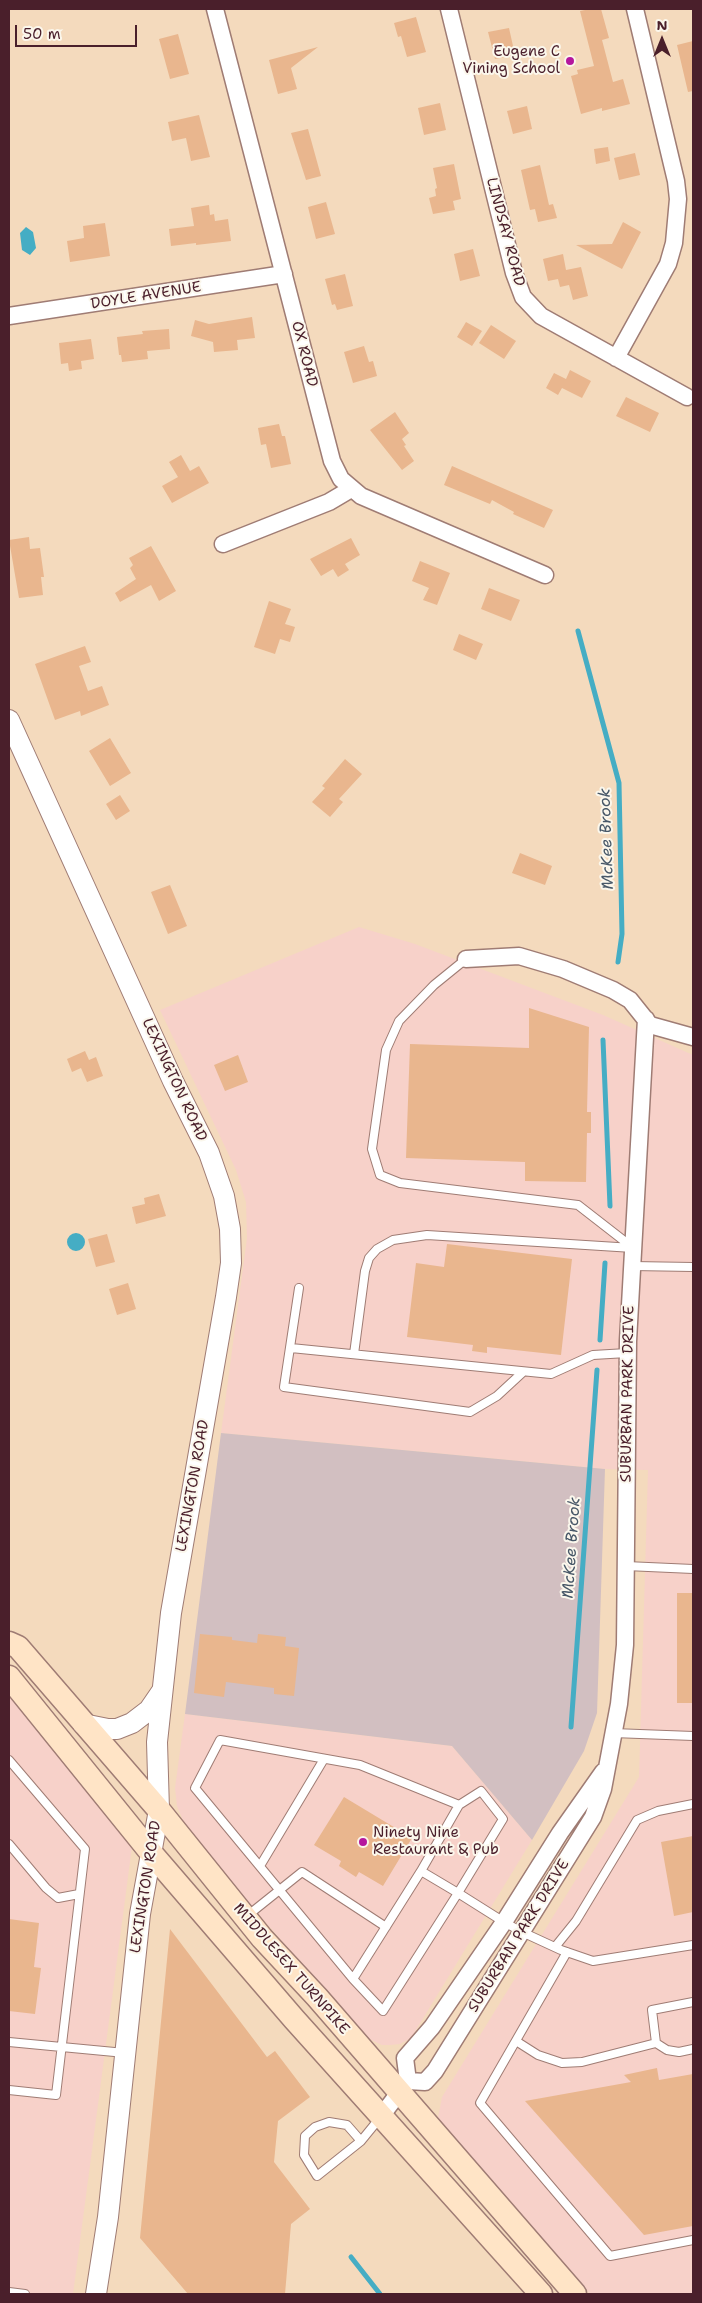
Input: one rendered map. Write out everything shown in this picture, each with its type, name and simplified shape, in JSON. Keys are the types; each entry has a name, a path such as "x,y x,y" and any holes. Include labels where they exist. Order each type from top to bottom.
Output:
{"main road":[{"name":"MIDDLESEX TURNPIKE","path":"9,1643 18,1647 159,1810 245,1917 404,2087 575,2294"},
{"name":"MIDDLESEX TURNPIKE","path":"9,1677 152,1854 294,2020 382,2115 541,2294"}],"street":[{"name":"OX ROAD","path":"214,9 332,462 340,479 361,496 545,575"},
{"name":"LINDSAY ROAD","path":"449,9 519,291 541,316 687,397"},
{"path":"616,358 668,264 674,243 678,200 676,181 634,9"},
{"name":"DOYLE AVENUE","path":"9,316 284,274"},
{"path":"223,544 329,502 351,489"},
{"name":"LEXINGTON ROAD","path":"9,725 173,1081 209,1153 224,1196 230,1229 231,1263 228,1288 171,1613 157,1742 159,1810 140,1914 108,2217 96,2294"},
{"path":"466,959 518,956 562,969 613,990 630,1000 650,1025 693,1037"},
{"name":"SUBURBAN PARK DRIVE","path":"606,1768 560,1832 504,1922 432,2027 405,2058 404,2087 425,2082 434,2071 593,1817 603,1789 620,1704 625,1645 627,1353 646,1019"},
{"path":"83,1724 117,1729 132,1723 148,1710 163,1689"},
{"path":"382,2115 404,2087"}],"lane":[{"path":"466,959 434,985 400,1021 386,1050 372,1150 380,1175 400,1183 578,1205 633,1248"},
{"path":"354,1354 364,1271 369,1258 377,1248 393,1240 427,1235 633,1248"},
{"path":"632,1266 693,1267"},
{"path":"298,1288 284,1387 470,1412 497,1396 523,1372"},
{"path":"291,1348 551,1374 593,1355 627,1353"},
{"path":"626,1566 693,1569"},
{"path":"613,1734 693,1736"},
{"path":"353,1979 422,1871 459,1805 481,1790 503,1819 383,2011 353,1979 195,1788 220,1740 360,1765 459,1805"},
{"path":"260,1866 324,1759"},
{"path":"9,1760 85,1849 56,2095 9,2090"},
{"path":"556,1948 576,1921 637,1820 658,1811 693,1804"},
{"path":"9,1844 46,1888 58,1898 79,1894"},
{"path":"422,1871 522,1932 556,1948 593,1961 693,1945"},
{"path":"245,1917 302,1872 386,1927"},
{"path":"567,1952 480,2103 610,2256 693,2240"},
{"path":"656,2043 652,2010 693,2002"},
{"path":"516,2041 538,2055 562,2063 582,2062 656,2043 667,2050 679,2052 693,2049"},
{"path":"9,2042 125,2053"},
{"path":"361,2141 346,2125 329,2122 315,2127 305,2136 304,2155 317,2176 361,2141 382,2115"},
{"path":"9,2292 25,2294"}],"shaded area":[{"path":"359,927 415,944 603,1015 693,1055 693,2294 590,2294 437,2123 442,2097 639,1777 648,1470 605,1469 221,1433 247,1238 246,1202 236,1170 160,1010"},
{"path":"221,1433 605,1469 597,1713 584,1751 532,1840 452,1746 185,1714"},
{"path":"9,1696 133,1839 73,2294 9,2294"},
{"path":"185,1714 452,1746 532,1840 411,2038 400,2044 382,2045 367,2038 189,1835 177,1806 175,1788"}],"water":[{"path":"26,227 33,232 36,248 30,255 22,250 20,233"},
{"path":"76,1233 82,1236 85,1242 82,1248 76,1251 70,1248 67,1242 70,1236"}],"building":[{"path":"601,9 609,38 602,40 613,82 623,79 630,104 602,111 602,108 581,114 571,76 578,74 577,70 594,66 580,11"},
{"path":"416,17 426,52 407,57 401,36 398,37 394,23"},
{"path":"509,28 515,55 495,59 488,32"},
{"path":"178,34 189,74 170,79 159,39"},
{"path":"693,41 693,91 688,92 677,45"},
{"path":"318,47 291,68 297,89 278,94 269,60"},
{"path":"440,103 446,130 424,135 418,108"},
{"path":"527,106 532,129 513,134 507,111"},
{"path":"199,115 210,157 191,161 186,138 172,141 168,122"},
{"path":"308,129 321,176 306,180 291,133"},
{"path":"608,147 610,161 596,164 594,149"},
{"path":"635,153 640,175 619,180 614,158"},
{"path":"454,164 461,199 453,201 455,210 433,214 429,198 436,196 435,189 437,188 433,168"},
{"path":"540,165 549,205 553,204 557,218 538,222 535,209 530,210 521,170"},
{"path":"326,202 335,234 316,239 308,207"},
{"path":"209,205 210,215 214,214 215,221 228,219 231,241 171,246 169,229 194,226 191,208"},
{"path":"623,222 641,232 622,269 576,245 612,244"},
{"path":"105,223 110,256 70,262 67,241 84,238 83,226"},
{"path":"473,249 480,276 460,281 454,254"},
{"path":"563,254 566,270 581,267 588,296 573,300 569,285 560,287 558,279 548,281 543,259"},
{"path":"345,274 353,306 337,310 335,304 332,305 325,279"},
{"path":"252,317 255,338 237,340 238,350 214,352 213,342 191,336 195,320 209,324"},
{"path":"466,322 482,331 472,346 457,337"},
{"path":"491,325 516,341 504,359 479,343"},
{"path":"169,329 170,349 147,351 148,359 122,362 121,355 119,355 117,337 143,334 142,331"},
{"path":"91,339 94,359 81,361 82,369 69,371 68,363 61,364 59,343"},
{"path":"364,346 369,362 373,361 377,376 353,383 344,352"},
{"path":"570,370 591,381 582,398 562,388 558,395 546,388 554,373 566,379"},
{"path":"626,397 659,413 650,432 616,416"},
{"path":"395,412 409,433 402,439 406,445 404,446 414,461 402,470 370,430"},
{"path":"279,424 282,436 285,436 291,464 271,468 266,444 261,445 258,428"},
{"path":"181,455 190,471 199,466 209,483 172,503 162,486 178,477 169,462"},
{"path":"452,466 553,510 544,528 513,514 514,512 492,500 490,504 444,485"},
{"path":"29,537 30,549 40,548 44,577 41,577 43,595 19,598 9,540"},
{"path":"351,538 360,555 345,564 349,570 338,577 333,569 321,576 310,559"},
{"path":"151,546 176,591 159,601 151,585 120,602 115,593 136,579 130,568 133,565 129,558"},
{"path":"420,561 450,573 437,605 423,600 429,588 412,581"},
{"path":"489,588 520,600 511,621 481,609"},
{"path":"269,601 291,609 285,624 295,627 290,642 280,639 275,654 254,647"},
{"path":"459,634 483,644 476,660 453,650"},
{"path":"85,646 91,662 79,666 88,691 102,686 109,705 81,716 80,711 55,720 35,664"},
{"path":"110,738 131,773 110,786 89,751"},
{"path":"345,759 362,774 339,799 343,802 330,817 312,802 325,788 322,786"},
{"path":"120,795 130,811 116,820 106,804"},
{"path":"520,853 552,866 545,885 512,873"},
{"path":"170,885 187,926 168,934 151,892"},
{"path":"529,1008 589,1027 587,1112 591,1112 591,1133 587,1133 586,1182 525,1181 525,1162 406,1158 410,1044 529,1048"},
{"path":"85,1051 89,1060 96,1057 103,1076 87,1082 81,1068 72,1072 67,1059"},
{"path":"238,1055 248,1082 225,1091 214,1065"},
{"path":"159,1194 166,1216 136,1224 132,1207 145,1204 144,1198"},
{"path":"107,1234 115,1262 96,1267 88,1239"},
{"path":"447,1244 572,1259 561,1355 487,1347 487,1353 472,1351 473,1345 407,1337 416,1263 444,1267"},
{"path":"128,1283 136,1309 117,1315 109,1289"},
{"path":"677,1593 693,1593 693,1703 677,1703"},
{"path":"200,1634 232,1637 232,1640 257,1643 258,1634 286,1637 285,1646 299,1648 294,1696 274,1694 274,1688 226,1682 224,1697 194,1693"},
{"name":"Ninety Nine Restaurant & Pub","path":"344,1797 412,1838 383,1886 359,1872 356,1877 339,1866 341,1861 314,1845"},
{"path":"693,1836 693,1912 674,1916 661,1842"},
{"path":"9,1919 39,1923 34,1967 41,1968 35,2014 9,2011"},
{"path":"170,1929 267,2057 275,2051 310,2097 278,2121 274,2162 310,2209 291,2224 285,2294 188,2294 140,2238"},
{"path":"657,2068 659,2080 693,2074 693,2226 644,2235 525,2101 631,2082 624,2075"}],"waterway":[{"name":"McKee Brook","path":"578,631 619,783 622,934 618,962"},
{"name":"McKee Brook","path":"603,1040 610,1206"},
{"name":"McKee Brook","path":"600,1340 605,1263"},
{"name":"McKee Brook","path":"571,1727 597,1370"},
{"name":"McKee Brook","path":"351,2257 380,2294"}],"place":[{"name":"Eugene C Vining School","path":"570,61"},
{"name":"Ninety Nine Restaurant & Pub","path":"363,1842"}]}
